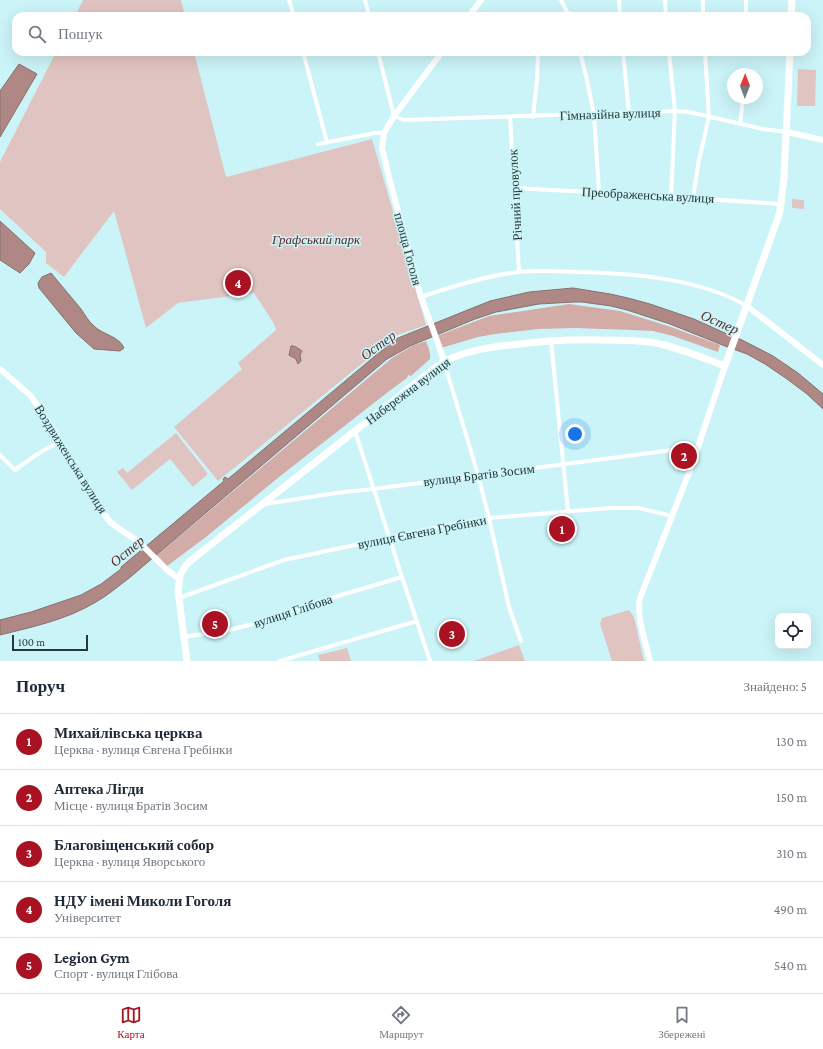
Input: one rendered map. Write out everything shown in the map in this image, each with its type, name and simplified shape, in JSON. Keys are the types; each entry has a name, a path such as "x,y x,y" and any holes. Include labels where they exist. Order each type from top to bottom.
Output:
{"main road":[{"path":"791,12 792,0"},
{"path":"725,366 782,204 790,56"},
{"name":"Набережна вулиця","path":"187,661 178,594 179,579 182,571 189,562 444,362 463,354 507,346 551,341 610,340 650,342 680,350 725,366"}],"street":[{"path":"290,0 293,12"},
{"path":"365,0 368,12"},
{"path":"472,12 481,0"},
{"path":"561,0 568,12"},
{"path":"619,0 620,12"},
{"path":"665,0 666,12"},
{"path":"703,0 704,12"},
{"path":"746,0 746,12"},
{"path":"304,56 327,142"},
{"path":"379,56 394,116"},
{"path":"318,144 375,133 384,133 394,116 439,56"},
{"path":"533,117 538,56"},
{"path":"581,56 594,114 599,192"},
{"path":"624,56 629,113"},
{"path":"669,56 674,111 671,196"},
{"path":"693,198 699,160 709,117 706,56"},
{"path":"740,124 742,104"},
{"name":"Гімназійна вулиця","path":"394,116 404,120 533,117 674,111 689,112 740,124 823,140"},
{"name":"Річний провулок","path":"510,117 519,272"},
{"name":"площа Гоголя","path":"384,133 382,148 422,297 444,362"},
{"name":"Преображенська вулиця","path":"514,188 671,196 782,204"},
{"path":"422,297 469,282 519,272 597,272 663,279 702,288 738,301 747,306 823,365"},
{"path":"551,341 568,512"},
{"path":"444,362 468,438 489,518 509,607 521,641"},
{"path":"650,661 639,614 639,602 697,449 725,366"},
{"name":"Воздвиженська вулиця","path":"0,368 31,396 60,441 84,485 110,522 138,541 166,569 179,579"},
{"path":"355,431 430,661"},
{"path":"0,455 15,470 36,455 60,441"},
{"name":"вулиця Братів Зосим","path":"261,505 336,493 688,448 697,449"},
{"name":"вулиця Євгена Гребінки","path":"178,594 284,560 489,518 610,508 650,510 672,516"},
{"name":"вулиця Глібова","path":"184,637 230,630 249,625 318,602 402,577"},
{"path":"280,661 417,621"}],"green space":[{"path":"83,0 181,0 184,12 77,12"},
{"name":"Графський парк","path":"54,56 195,56 226,177 372,139 426,325 397,335 218,481 174,427 242,369 238,363 276,330 273,322 254,293 178,303 146,328 114,211 64,277 46,263 46,252 0,209 0,162"},
{"path":"798,69 816,70 815,106 797,106"},
{"path":"792,199 804,200 804,209 792,208"},
{"path":"176,433 208,474 193,487 170,459 132,490 117,472 123,468 127,473"},
{"path":"629,610 634,617 644,661 612,661 600,624 602,618"},
{"path":"519,645 525,661 474,661"},
{"path":"347,648 351,661 320,661 318,655"}],"shaded area":[{"path":"19,64 37,74 0,137 0,91"},
{"path":"0,221 35,253 29,264 20,273 0,260"},
{"path":"51,273 92,324 115,338 124,348 120,351 94,349 76,333 39,288 38,283 42,277"},
{"name":"Остер","path":"573,288 610,294 650,304 694,319 742,340 773,356 798,373 823,394 823,409 807,394 787,379 747,354 670,324 627,310 611,306 574,302 539,304 496,312 475,319 410,346 387,359 128,579 100,600 73,614 37,626 0,635 0,620 31,612 81,595 101,584 121,569 121,567 224,481 223,479 225,477 228,479 398,338 490,301 529,292"},
{"path":"569,304 620,311 671,327 720,345 718,352 673,336 653,331 575,328 538,329 478,337 441,348 437,336 489,316"},
{"path":"426,341 430,352 430,359 411,376 408,375 407,378 279,477 206,537 167,566 157,555 392,358 412,346"},
{"path":"291,346 302,351 300,355 301,361 298,364 296,359 289,355"}],"place":[{"name":"НДУ імені Миколи Гоголя","path":"238,283"},
{"name":"Аптека Лігди","path":"684,456"},
{"name":"Михайлівська церква","path":"562,529"},
{"name":"Legion Gym","path":"215,624"},
{"name":"Благовіщенський собор","path":"452,634"}]}
